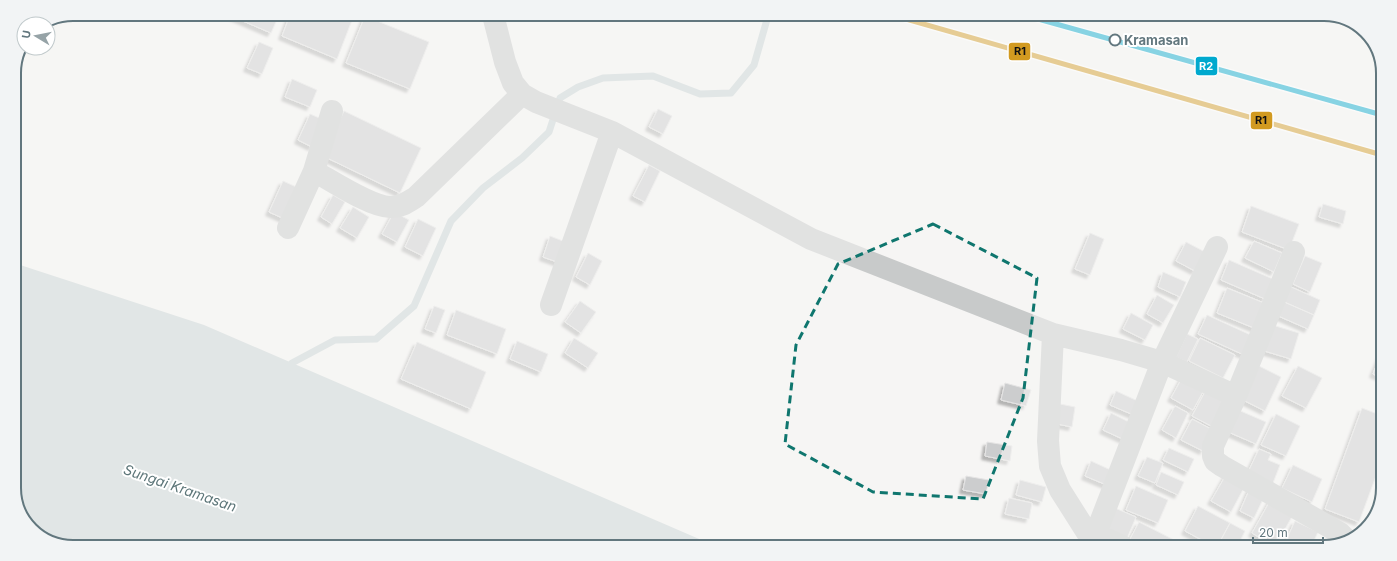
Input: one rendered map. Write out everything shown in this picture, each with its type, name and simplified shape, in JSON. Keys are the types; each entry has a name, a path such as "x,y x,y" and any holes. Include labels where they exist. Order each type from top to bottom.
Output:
{"street":[{"path":"494,21 505,62 513,83 522,94 542,104 612,132 811,238 1053,334 1121,350 1162,362 1236,396"},
{"path":"314,171 377,206 392,208 405,204 416,197 522,94"},
{"path":"288,228 314,171 332,111"},
{"path":"551,305 612,132"},
{"path":"1093,540 1162,362 1217,247"},
{"path":"1294,252 1236,396 1213,446 1213,456 1215,461 1343,536"},
{"path":"1053,334 1048,441 1050,466 1060,490 1092,540"}],"highlighted area":[{"path":"933,224 1037,278 1023,398 983,499 873,492 785,444 796,345 838,264"}],"water":[{"name":"Sungai Kramasan","path":"21,265 204,325 701,540 66,540 50,535 44,531 28,514 24,505 21,491"}],"building":[{"path":"243,21 276,21 271,33"},
{"path":"288,21 352,21 337,59 282,36"},
{"path":"363,21 377,21 429,42 410,89 346,63"},
{"path":"259,42 273,48 262,74 247,68"},
{"path":"292,79 317,90 310,107 285,97"},
{"path":"658,109 672,116 663,134 649,127"},
{"path":"344,111 421,148 400,193 323,156"},
{"path":"310,114 324,120 312,147 298,140"},
{"path":"649,165 660,171 645,202 633,196"},
{"path":"283,181 303,190 289,221 269,212"},
{"path":"333,195 345,202 332,224 321,217"},
{"path":"1323,204 1346,211 1343,224 1319,217"},
{"path":"1251,206 1299,224 1289,250 1242,232"},
{"path":"353,207 369,217 357,238 340,228"},
{"path":"394,212 409,220 397,242 382,234"},
{"path":"418,219 436,228 423,256 405,247"},
{"path":"1090,233 1104,239 1090,275 1075,269"},
{"path":"550,236 568,243 560,263 543,257"},
{"path":"1254,241 1282,253 1274,272 1245,258"},
{"path":"1186,242 1205,252 1195,271 1176,261"},
{"path":"588,253 602,261 590,285 576,277"},
{"path":"1305,256 1322,263 1310,292 1293,284"},
{"path":"1229,260 1273,279 1265,299 1221,280"},
{"path":"1163,272 1186,282 1180,297 1158,287"},
{"path":"1289,286 1320,300 1314,315 1282,301"},
{"path":"1227,288 1269,305 1259,330 1217,313"},
{"path":"1157,295 1174,305 1163,323 1147,314"},
{"path":"580,301 596,312 581,333 565,322"},
{"path":"1282,301 1314,315 1308,329 1276,315"},
{"path":"434,306 445,310 436,333 425,329"},
{"path":"456,310 506,329 497,354 447,335"},
{"path":"1131,313 1153,325 1145,340 1123,329"},
{"path":"1207,315 1253,336 1244,355 1198,334"},
{"path":"1269,324 1299,333 1291,359 1261,350"},
{"path":"1187,334 1198,339 1187,362 1176,357"},
{"path":"574,338 598,353 588,368 565,353"},
{"path":"1200,338 1235,355 1223,378 1189,361"},
{"path":"517,341 548,354 541,372 510,359"},
{"path":"417,342 486,372 471,409 401,379"},
{"path":"1259,366 1281,377 1265,411 1243,400"},
{"path":"1298,366 1322,378 1306,408 1282,396"},
{"path":"1376,366 1376,375 1373,374"},
{"path":"1183,376 1205,388 1193,410 1171,398"},
{"path":"1005,383 1031,390 1026,406 1001,400"},
{"path":"1207,388 1229,400 1215,428 1192,416"},
{"path":"1116,391 1142,403 1136,416 1110,405"},
{"path":"1060,404 1075,407 1072,427 1057,424"},
{"path":"1175,406 1188,413 1176,438 1162,430"},
{"path":"1362,408 1376,413 1376,476 1359,522 1325,509"},
{"path":"1236,409 1266,422 1256,444 1226,431"},
{"path":"1111,413 1135,425 1127,441 1103,430"},
{"path":"1276,414 1300,426 1286,456 1261,445"},
{"path":"1192,419 1213,430 1203,451 1181,440"},
{"path":"987,442 1012,446 1010,461 985,456"},
{"path":"1169,448 1194,459 1188,472 1163,460"},
{"path":"1259,449 1271,454 1268,460 1280,465 1273,483 1248,472"},
{"path":"1147,457 1163,463 1155,483 1138,476"},
{"path":"1091,461 1115,472 1109,486 1085,476"},
{"path":"1293,465 1322,479 1312,502 1282,488"},
{"path":"1161,472 1184,482 1178,495 1156,485"},
{"path":"1227,473 1246,484 1231,512 1211,501"},
{"path":"966,476 989,480 986,494 963,490"},
{"path":"1020,480 1046,487 1042,502 1016,495"},
{"path":"1136,486 1168,500 1158,523 1126,510"},
{"path":"1250,488 1265,495 1254,518 1240,511"},
{"path":"1009,498 1032,503 1029,519 1005,514"},
{"path":"1271,499 1294,513 1279,540 1264,540 1252,533"},
{"path":"1198,506 1230,523 1221,540 1202,540 1185,531"},
{"path":"1115,508 1136,517 1126,540 1105,533"},
{"path":"1295,521 1318,532 1314,540 1286,540"},
{"path":"1139,522 1174,540 1130,540"},
{"path":"1230,523 1245,531 1240,540 1221,540"}],"waterway":[{"path":"286,370 292,363 335,340 376,339 414,306 451,221 483,188 522,158 549,132 560,98 578,87 603,78 653,76 700,94 731,93 754,65 767,21"}],"transit line":[{"name":"R1","path":"913,21 1376,153"},
{"name":"R2","path":"1045,21 1376,113"}],"place":[{"name":"Kramasan","path":"1115,40"}]}
